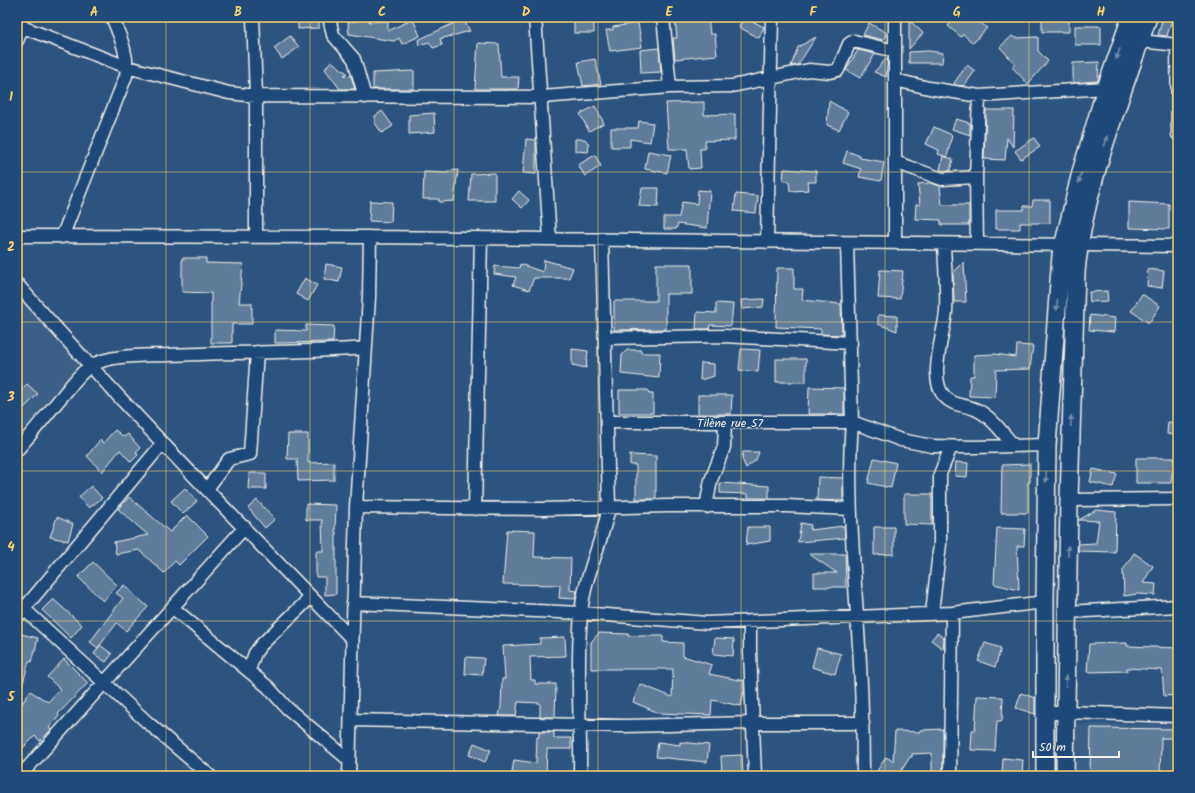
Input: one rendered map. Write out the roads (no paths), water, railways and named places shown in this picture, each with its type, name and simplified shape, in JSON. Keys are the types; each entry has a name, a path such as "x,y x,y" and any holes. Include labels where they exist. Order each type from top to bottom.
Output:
{"street":[{"path":"62,237 122,87 127,67 122,40 112,17"},
{"path":"253,17 256,96 256,237"},
{"path":"329,17 333,34 354,59 365,97"},
{"path":"536,17 550,239"},
{"path":"663,17 670,87"},
{"path":"767,242 772,17"},
{"path":"895,17 895,243"},
{"path":"1045,776 1047,445 1070,246 1081,172 1106,88 1131,17"},
{"path":"1065,776 1068,500 1076,272 1070,246 1086,210 1110,127 1148,17"},
{"path":"17,41 20,26 127,67 229,93 256,96 542,97 670,87 732,86 809,70 830,72 838,70 849,44 854,41 895,50"},
{"path":"1140,41 1177,44 1178,134"},
{"path":"895,80 929,88 979,96 1106,88"},
{"path":"977,244 976,177 979,96"},
{"path":"896,162 942,178 976,177"},
{"path":"17,236 370,237 895,243 944,245 1178,246"},
{"path":"349,776 356,507 366,348 370,237"},
{"path":"475,509 481,239"},
{"path":"580,776 581,613 592,566 606,524 609,507 602,239"},
{"path":"847,243 851,343 852,422 850,449 850,509 863,723 864,776"},
{"path":"944,245 946,312 937,359 940,389 954,404 978,410 983,413 1014,446"},
{"path":"17,284 90,366 352,638"},
{"path":"604,338 724,336 851,343"},
{"path":"17,450 90,366 97,362 119,358 257,352 330,351 366,348"},
{"path":"207,489 229,459 250,454 257,352"},
{"name":"Tilène rue 57","path":"607,422 852,422"},
{"path":"852,422 901,440 951,447 1047,445"},
{"path":"706,507 712,480 724,447 725,423"},
{"path":"163,443 21,613 105,683 196,772 210,776"},
{"path":"932,613 940,544 940,474 951,447"},
{"path":"1068,500 1178,499"},
{"path":"356,507 475,509 786,506 850,509"},
{"path":"20,776 245,527"},
{"path":"249,670 255,653 261,645 311,597"},
{"path":"353,603 581,613 686,622 750,621 795,618 857,618 952,613 1045,602"},
{"path":"1067,612 1178,606"},
{"path":"173,608 249,670 268,687 287,708 349,760"},
{"path":"950,776 952,613"},
{"path":"750,621 755,776"},
{"path":"1045,714 1066,712 1178,716"},
{"path":"351,720 626,726 754,723 863,723"}]}
